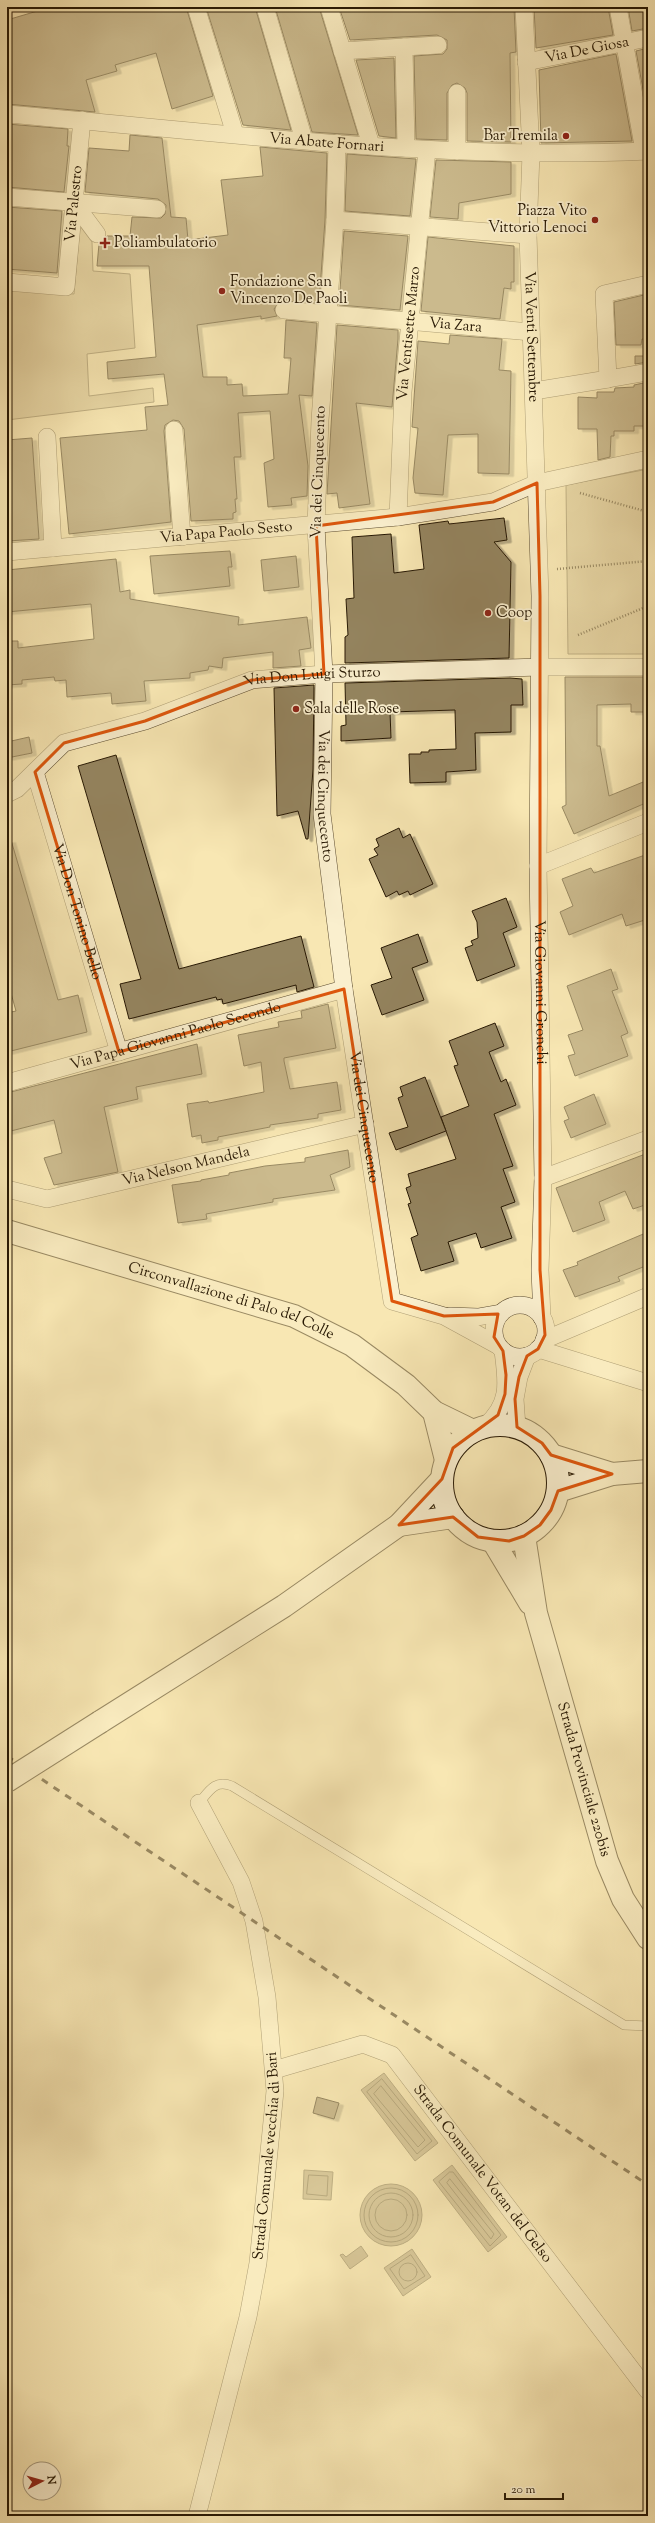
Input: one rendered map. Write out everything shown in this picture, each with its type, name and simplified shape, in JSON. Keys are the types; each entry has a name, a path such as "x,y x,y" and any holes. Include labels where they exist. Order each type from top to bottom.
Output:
{"main road":[{"name":"Circonvallazione di Palo del Colle","path":"7,1231 294,1316 352,1345 406,1385 434,1412"},
{"path":"434,1412 479,1428 501,1425 517,1427 531,1433 542,1443 551,1455 557,1473 558,1491 551,1510 540,1525 524,1536 509,1541 493,1541 478,1537 464,1529 453,1517 444,1499 444,1469 434,1412"},
{"path":"7,1781 284,1606 399,1525 444,1469 453,1448 479,1428"},
{"path":"551,1455 612,1474"},
{"path":"558,1491 612,1474 648,1471"},
{"path":"399,1525 453,1517"},
{"path":"524,1536 536,1613"},
{"path":"493,1541 536,1613"},
{"name":"Strada Provinciale 220bis","path":"536,1613 607,1861 623,1899 648,1938"}],"street":[{"path":"196,7 235,134"},
{"path":"264,7 304,140"},
{"path":"329,7 371,145"},
{"name":"Via Venti Settembre","path":"524,7 531,153 528,235 539,570 540,667"},
{"path":"618,7 646,151"},
{"name":"Via De Giosa","path":"526,62 648,38"},
{"path":"342,51 438,45"},
{"path":"404,47 406,148"},
{"path":"457,93 458,151"},
{"name":"Via Abate Fornari","path":"7,114 427,150 531,153 646,151"},
{"name":"Via Palestro","path":"7,282 66,287 82,120"},
{"name":"Via dei Cinquecento","path":"337,143 335,220 327,313 316,526 324,674 322,814 344,989 392,1301 444,1316"},
{"name":"Via Ventisette Marzo","path":"398,517 403,392 427,150"},
{"path":"7,198 157,209"},
{"path":"74,203 97,234"},
{"path":"335,220 420,228 528,235"},
{"path":"608,379 604,294 648,284"},
{"name":"Via Zara","path":"284,310 531,332"},
{"path":"534,391 648,372"},
{"path":"174,430 182,537"},
{"path":"47,437 53,548"},
{"path":"536,483 648,459"},
{"name":"Via Papa Paolo Sesto","path":"7,552 316,526 398,517 493,502 536,483"},
{"name":"Via Don Luigi Sturzo","path":"7,794 17,789 64,743 145,721 252,680 324,674 540,667 648,667"},
{"name":"Via Giovanni Gronchi","path":"537,1349 545,1329 542,1318 540,1270 543,1178 538,866 540,667"},
{"name":"Via Don Tonino Bello","path":"35,772 119,1052"},
{"path":"538,866 648,822"},
{"name":"Via Papa Giovanni Paolo Secondo","path":"7,1083 344,989"},
{"name":"Via Nelson Mandela","path":"7,1189 46,1199 365,1124"},
{"path":"543,1178 648,1139"},
{"path":"479,1428 498,1415 505,1394 500,1348 494,1328 508,1309 533,1288 540,1270"},
{"path":"444,1316 500,1348 511,1356 537,1349 648,1296"},
{"path":"444,1316 478,1317 508,1309 531,1308 542,1318"},
{"path":"537,1349 648,1383"},
{"path":"517,1427 515,1399 518,1384 537,1349"},
{"name":"Strada Comunale vecchia di Bari","path":"197,2516 248,2317 258,2263 274,2116 274,2070 267,1997 254,1921 241,1882 199,1803"},
{"name":"Strada Comunale Votan del Gelso","path":"274,2070 363,2044 392,2055 648,2391"}],"lane":[{"path":"199,1803 213,1786 219,1783 232,1786 624,2025 648,2026"}],"path":[{"path":"574,489 582,494 648,512"},
{"path":"539,570 648,560"},
{"path":"578,635 648,606"}],"highlighted area":[{"path":"537,483 540,596 540,1270 545,1335 538,1349 527,1356 519,1377 515,1399 517,1427 542,1443 551,1455 612,1474 558,1491 551,1510 540,1525 524,1536 509,1541 478,1537 453,1517 399,1525 442,1479 453,1448 498,1415 505,1394 506,1375 503,1351 494,1337 498,1314 444,1316 392,1301 344,989 119,1052 35,772 64,743 145,721 252,680 324,674 316,526 493,502"}],"shaded area":[{"path":"80,226 92,242 93,271 130,274 135,348 87,354 89,396 153,388 154,402 7,420 7,289 74,294"},
{"path":"648,469 648,654 568,654 566,485"}],"water":[{"path":"384,2073 438,2143 415,2161 361,2090"},
{"path":"452,2165 507,2237 488,2252 433,2180"},
{"path":"304,2170 333,2172 331,2200 303,2199"},
{"path":"385,2184 397,2184 413,2193 420,2203 422,2215 420,2227 413,2237 397,2246 385,2246 374,2241 365,2232 360,2221 360,2209 365,2198 374,2189"},
{"path":"361,2246 368,2256 350,2269 340,2255 343,2254 346,2257"},
{"path":"412,2249 431,2277 403,2296 384,2268"}],"building":[{"path":"51,7 186,7 213,96 172,109 156,53 115,65 117,71 86,80 95,112 7,104 7,20"},
{"path":"206,7 255,7 291,130 243,125"},
{"path":"275,7 319,7 358,135 312,132"},
{"path":"339,7 410,7 410,10 514,7 516,52 510,53 511,142 467,141 467,93 465,88 457,83 452,85 447,93 447,140 416,139 414,56 443,54 447,49 447,40 437,35 350,40"},
{"path":"534,7 608,7 613,35 536,48"},
{"path":"628,7 648,7 648,28 632,31"},
{"path":"648,48 648,117 636,51"},
{"path":"616,54 632,141 541,143 539,70"},
{"path":"394,58 396,138 379,136 356,60"},
{"path":"7,124 68,129 67,146 69,146 64,192 7,187"},
{"path":"130,135 162,138 171,217 186,218 188,240 228,235 221,180 263,176 260,147 327,153 325,220 319,303 280,301 274,309 277,316 261,319 261,316 197,325 203,377 227,377 227,385 242,384 243,396 288,394 291,358 284,358 286,320 317,323 312,396 299,395 308,466 307,496 291,498 292,505 268,507 264,463 274,459 270,411 238,413 241,457 234,457 237,499 235,499 236,512 233,513 233,519 191,521 184,429 179,421 173,420 165,425 164,431 171,522 69,534 60,438 147,430 145,407 168,405 164,374 108,379 107,362 156,357 149,266 97,266 99,244 103,242 107,236 130,236 132,217 161,218 165,214 166,205 158,199 85,192 89,148 129,151"},
{"path":"347,154 416,159 410,216 345,211"},
{"path":"436,160 511,162 511,194 459,203 458,219 430,217"},
{"path":"7,207 62,211 57,273 7,269"},
{"path":"344,231 408,236 400,310 339,305"},
{"path":"428,237 514,246 514,282 511,282 511,289 504,288 500,319 421,311"},
{"path":"648,294 648,339 642,339 641,345 616,345 614,302"},
{"path":"337,325 398,330 392,407 356,403 370,504 339,508 337,493 327,494"},
{"path":"450,335 502,339 499,370 511,371 509,474 478,473 478,434 448,435 443,495 415,493 413,478 418,428 412,427 418,341 449,344"},
{"path":"635,356 648,356 648,362 635,364"},
{"path":"648,382 648,426 634,426 634,431 614,431 614,436 611,436 610,457 598,460 597,429 578,429 578,397 597,398 597,392 614,392 615,388 634,387 634,385"},
{"path":"32,438 39,539 7,541 7,440"},
{"path":"504,518 507,540 494,542 511,562 509,658 345,663 345,637 348,635 346,599 354,598 352,537 391,534 394,573 424,569 419,525 448,521 449,524"},
{"path":"230,551 232,567 228,567 230,586 154,594 150,556"},
{"path":"296,556 299,587 264,591 261,560"},
{"path":"116,559 120,592 130,590 130,599 239,617 238,625 307,617 311,648 299,650 301,666 273,668 273,652 223,658 222,668 209,666 208,670 190,673 190,678 144,681 146,701 112,704 111,693 67,697 66,680 55,681 54,677 22,680 22,684 7,685 7,641 18,641 18,648 94,639 91,604 7,612 7,570"},
{"path":"565,677 648,677 648,712 631,712 631,704 597,705 597,746 600,746 609,796 648,780 648,802 574,834 562,807 566,805"},
{"path":"510,678 522,679 523,705 511,705 511,732 475,733 476,770 446,772 446,782 410,783 409,754 421,754 421,752 429,752 429,750 456,749 455,710 390,712 391,738 341,741 341,726 346,725 345,683"},
{"path":"314,685 313,769 308,839 306,839 298,811 277,816 274,688"},
{"path":"29,737 32,753 7,758 7,742"},
{"path":"116,755 179,969 301,936 314,987 297,992 296,985 223,1004 222,999 217,1000 216,997 129,1019 120,984 141,979 78,766"},
{"path":"399,828 403,838 410,834 433,884 410,895 408,891 399,895 397,891 386,897 369,859 378,855 374,849 379,846 376,839"},
{"path":"11,840 58,1000 78,995 87,1032 7,1052 7,1013 16,1011 7,979 7,841"},
{"path":"648,854 648,919 626,926 622,914 569,935 560,912 573,906 562,879 591,868 594,873"},
{"path":"506,898 517,927 503,933 515,966 477,981 465,948 473,945 471,941 478,938 477,922 472,911"},
{"path":"418,934 428,962 412,968 424,1000 382,1015 371,985 392,978 381,948"},
{"path":"611,969 618,989 612,991 628,1033 621,1036 628,1056 575,1076 568,1056 575,1054 568,1035 583,1030 567,986"},
{"path":"328,1004 336,1048 284,1058 284,1061 290,1089 337,1082 341,1110 318,1114 318,1118 270,1125 270,1127 218,1137 218,1140 202,1143 201,1135 192,1137 187,1104 208,1101 209,1103 264,1092 261,1062 244,1066 238,1035 279,1027 278,1022 302,1018 301,1011"},
{"path":"495,1023 504,1046 489,1052 501,1082 506,1079 516,1105 494,1114 513,1166 503,1169 515,1202 501,1207 512,1238 481,1248 476,1233 448,1242 454,1261 421,1271 411,1238 418,1235 408,1204 411,1203 406,1188 411,1186 408,1174 456,1159 441,1117 469,1106 454,1066 458,1065 449,1041"},
{"path":"197,1044 202,1074 136,1087 138,1099 104,1107 118,1172 54,1185 44,1158 62,1153 54,1120 7,1132 7,1093"},
{"path":"425,1077 446,1131 396,1150 389,1133 408,1127 398,1098 403,1096 400,1087"},
{"path":"594,1094 606,1124 571,1138 564,1121 569,1119 564,1107"},
{"path":"348,1150 350,1167 330,1175 335,1190 273,1199 273,1202 206,1214 207,1219 178,1223 172,1185 201,1181 229,1175 229,1173 265,1166 305,1162 305,1158"},
{"path":"648,1153 648,1204 633,1209 625,1191 599,1202 605,1220 573,1232 556,1188"},
{"path":"648,1232 648,1265 618,1277 620,1281 575,1297 563,1270 578,1265 577,1262"},
{"path":"317,2097 339,2103 334,2119 313,2113"}],"railway":[{"path":"7,1756 648,2185"}],"place":[{"name":"Bar Tremila","path":"566,136"},
{"name":"Piazza Vito Vittorio Lenoci","path":"595,220"},
{"name":"Poliambulatorio","path":"105,243"},
{"name":"Fondazione San Vincenzo De Paoli","path":"222,291"},
{"name":"Coop","path":"488,613"},
{"name":"Sala delle Rose","path":"296,709"}]}
